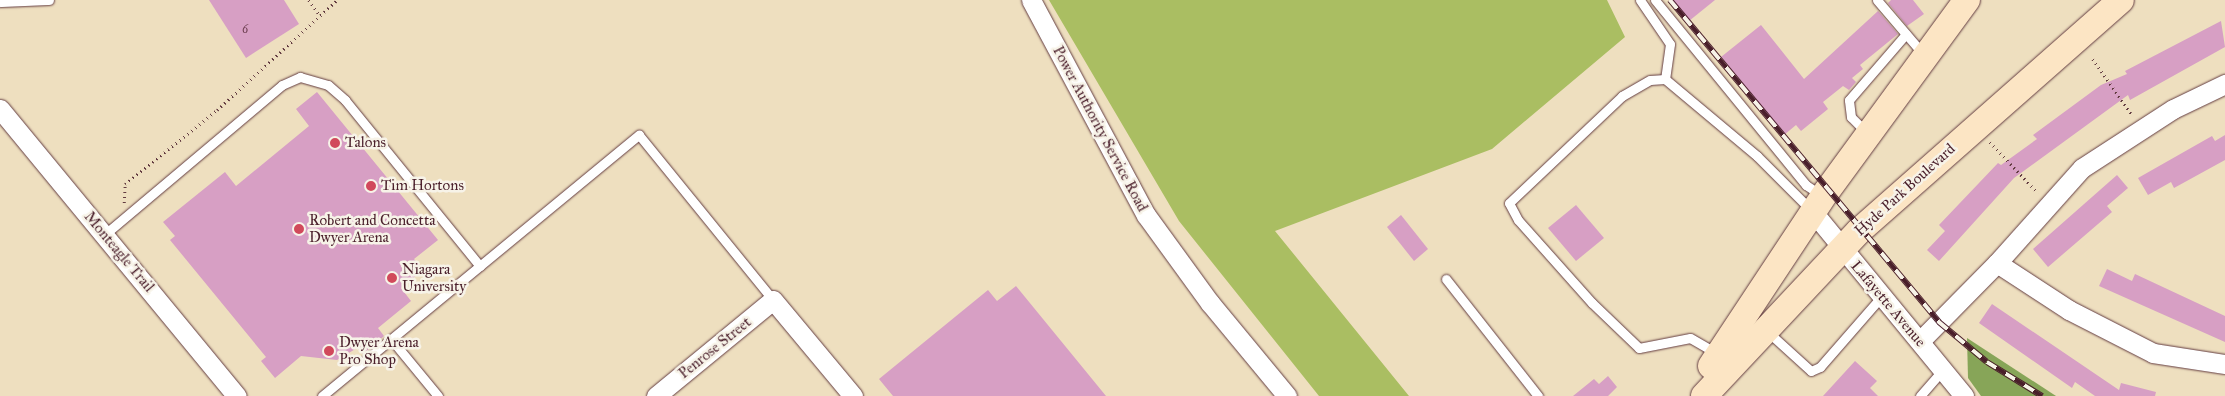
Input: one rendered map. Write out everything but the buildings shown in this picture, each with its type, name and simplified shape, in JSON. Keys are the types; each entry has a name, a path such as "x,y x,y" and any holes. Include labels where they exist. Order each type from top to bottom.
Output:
{"main road":[{"name":"Hyde Park Boulevard","path":"1704,396 1764,328 1842,248 1940,156 2093,28 2121,0"},
{"path":"2093,28 2138,0"},
{"path":"1692,396 1818,204 1965,1"}],"street":[{"name":"Power Authority Service Road","path":"1030,0 1146,215 1210,303 1287,396"},
{"path":"1920,341 1998,263 2082,168 2142,130 2225,84"},
{"name":"Monteagle Trail","path":"0,109 237,396"},
{"name":"Lafayette Avenue","path":"1818,204 1842,248 1964,396"},
{"path":"1998,263 2069,310 2153,353 2225,364"},
{"path":"774,300 853,396"},
{"name":"Penrose Street","path":"656,396 774,300"}],"lane":[{"path":"0,2 49,0"},
{"path":"1640,0 1670,44 1665,79"},
{"path":"1654,0 1806,185 1818,204"},
{"path":"1877,0 1926,56"},
{"path":"1868,134 1851,117 1849,100 1906,34"},
{"path":"104,235 282,85 300,77 313,79 345,100 480,266"},
{"path":"1719,354 1690,338 1638,348 1524,227 1509,203 1622,96 1650,80 1665,79 1818,204"},
{"path":"322,396 639,135 774,300"},
{"path":"1446,280 1538,396"},
{"path":"1764,328 1811,370 1820,367 1882,296"},
{"path":"391,339 438,396"},
{"path":"1920,396 1943,370"}],"path":[{"path":"309,0 320,15"},
{"path":"123,219 125,184 217,110 336,0"},
{"path":"2093,59 2142,130"},
{"path":"1990,141 2031,189 2052,201"}],"green space":[{"path":"1049,0 1607,0 1625,37 1492,149 1275,231 1409,396 1319,396 1179,221"},
{"path":"1967,338 2056,396 1981,396 1968,378"}],"railway":[{"path":"1670,0 1939,322 1987,362 2042,396"}],"place":[{"name":"Talons","path":"335,143"},
{"name":"Tim Hortons","path":"371,186"},
{"name":"Robert and Concetta Dwyer Arena","path":"299,229"},
{"name":"Niagara University","path":"392,278"},
{"name":"Dwyer Arena Pro Shop","path":"329,351"}]}
